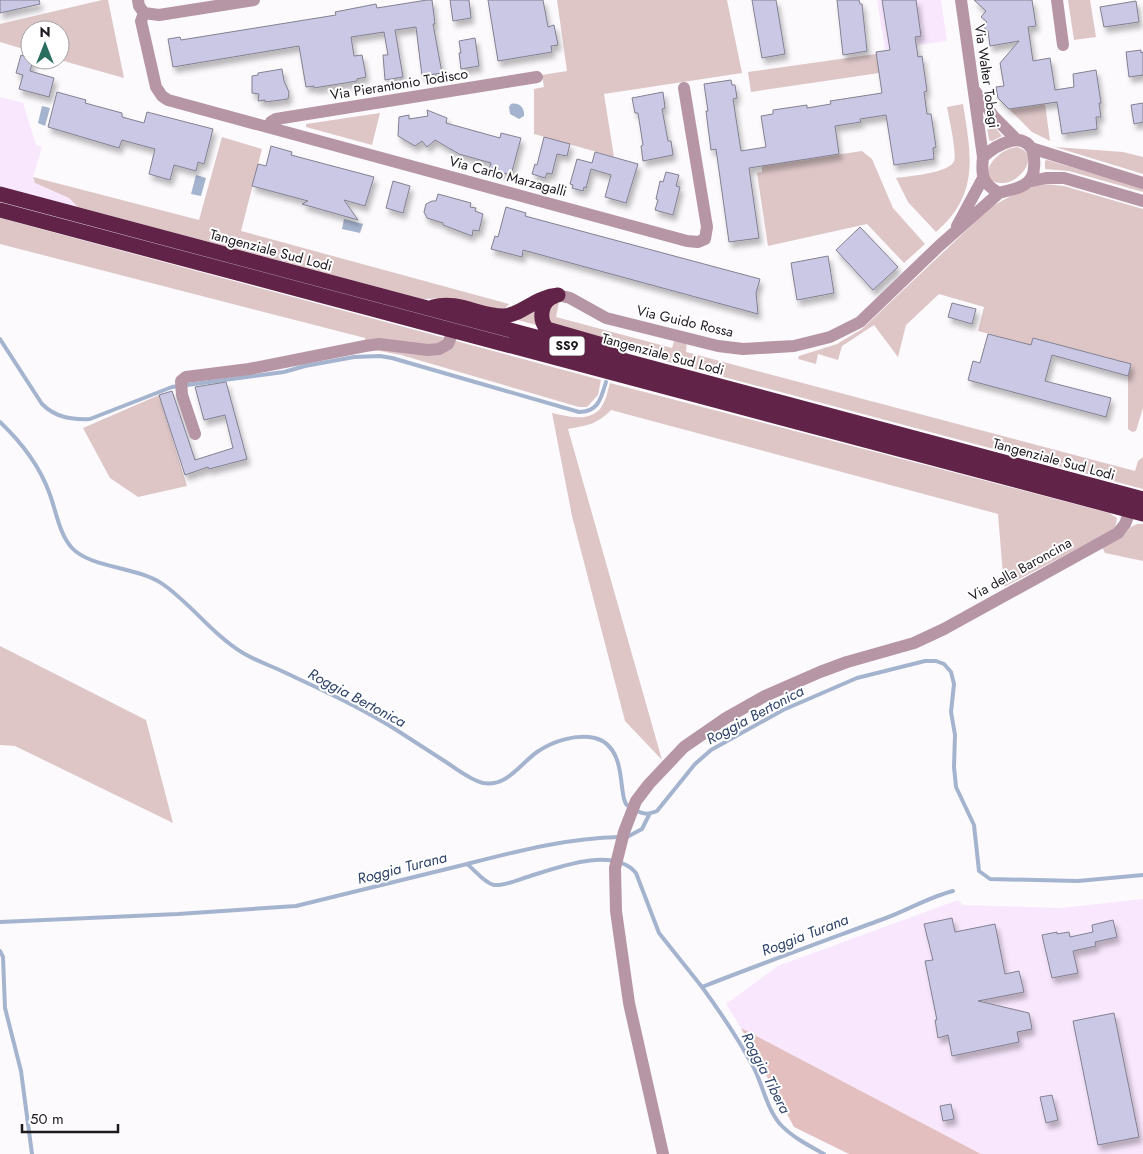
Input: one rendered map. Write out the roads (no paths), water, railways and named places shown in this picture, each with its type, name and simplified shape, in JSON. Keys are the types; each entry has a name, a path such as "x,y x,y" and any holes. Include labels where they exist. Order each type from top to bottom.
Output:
{"highway":[{"name":"Tangenziale Sud Lodi","path":"0,194 1143,499"},
{"name":"SS9","path":"0,210 1137,512"},
{"path":"427,309 438,305 452,304 494,315 506,316 543,297 558,295"},
{"path":"558,295 550,297 543,307 542,321 548,329 606,346 630,362"}],"street":[{"path":"138,0 139,6 144,13 159,15 254,0"},
{"name":"Via Walter Tobagi","path":"961,0 983,157"},
{"path":"1056,0 1064,45"},
{"name":"Via Carlo Marzagalli","path":"144,13 141,21 154,80 158,92 168,100 687,241 698,242 705,239 707,227 684,88"},
{"name":"Via Pierantonio Todisco","path":"269,126 276,119 537,77"},
{"path":"974,90 994,117 1017,140"},
{"path":"1143,182 1031,148 1024,142 1017,140 1005,142 992,149 983,157 983,178 988,187 999,193 1028,182 1046,178 1064,178 1143,200"},
{"path":"1028,182 1033,175 1035,165 1031,148"},
{"name":"Via Guido Rossa","path":"952,235 983,178"},
{"name":"Via Guido Rossa","path":"558,295 574,300 606,318 718,346 743,349 794,346 830,337 860,322 999,193"},
{"path":"195,434 181,385 186,377 249,368 379,344 428,350 439,349 448,344 453,331"},
{"name":"Via della Baroncina","path":"663,1154 629,1003 616,912 616,868 619,850 630,813 636,801 684,747 726,718 765,696 820,672 914,643 944,629 1113,536 1137,512"}],"water":[{"path":"511,104 521,106 524,110 524,116 519,119 510,114 509,107"},
{"path":"42,106 50,108 45,126 38,123"},
{"path":"196,175 206,178 201,196 191,194"},
{"path":"344,219 363,224 360,233 342,229"}],"waterway":[{"path":"0,339 42,404 58,415 76,419 90,419 172,387 284,372 354,357 380,356 392,358 579,412 591,410 595,407 606,382"},
{"name":"Roggia Bertonica","path":"0,422 35,463 49,492 64,536 72,548 81,555 103,564 141,574 164,585 222,638 243,653 371,715 479,782 499,782 513,774 537,752 557,742 580,737 595,738 608,745 616,757 626,804 645,814 652,813 657,811 695,764 711,750 783,710 857,678 925,661 936,661 944,664 951,672 954,684 951,712 955,735 954,767 956,787 974,825 979,871 990,879 1078,881 1143,875"},
{"path":"627,837 642,829 649,815"},
{"path":"467,864 562,843 620,837"},
{"name":"Roggia Turana","path":"0,922 178,914 296,906 467,864 487,882 498,885 566,865 598,860 613,861 626,865 636,873 659,933 702,987 953,891"},
{"path":"0,951 3,957 5,1008 21,1071 32,1154"},
{"name":"Roggia Tibera","path":"702,987 730,1027 748,1058 768,1104 780,1124 795,1137 824,1154"}]}
